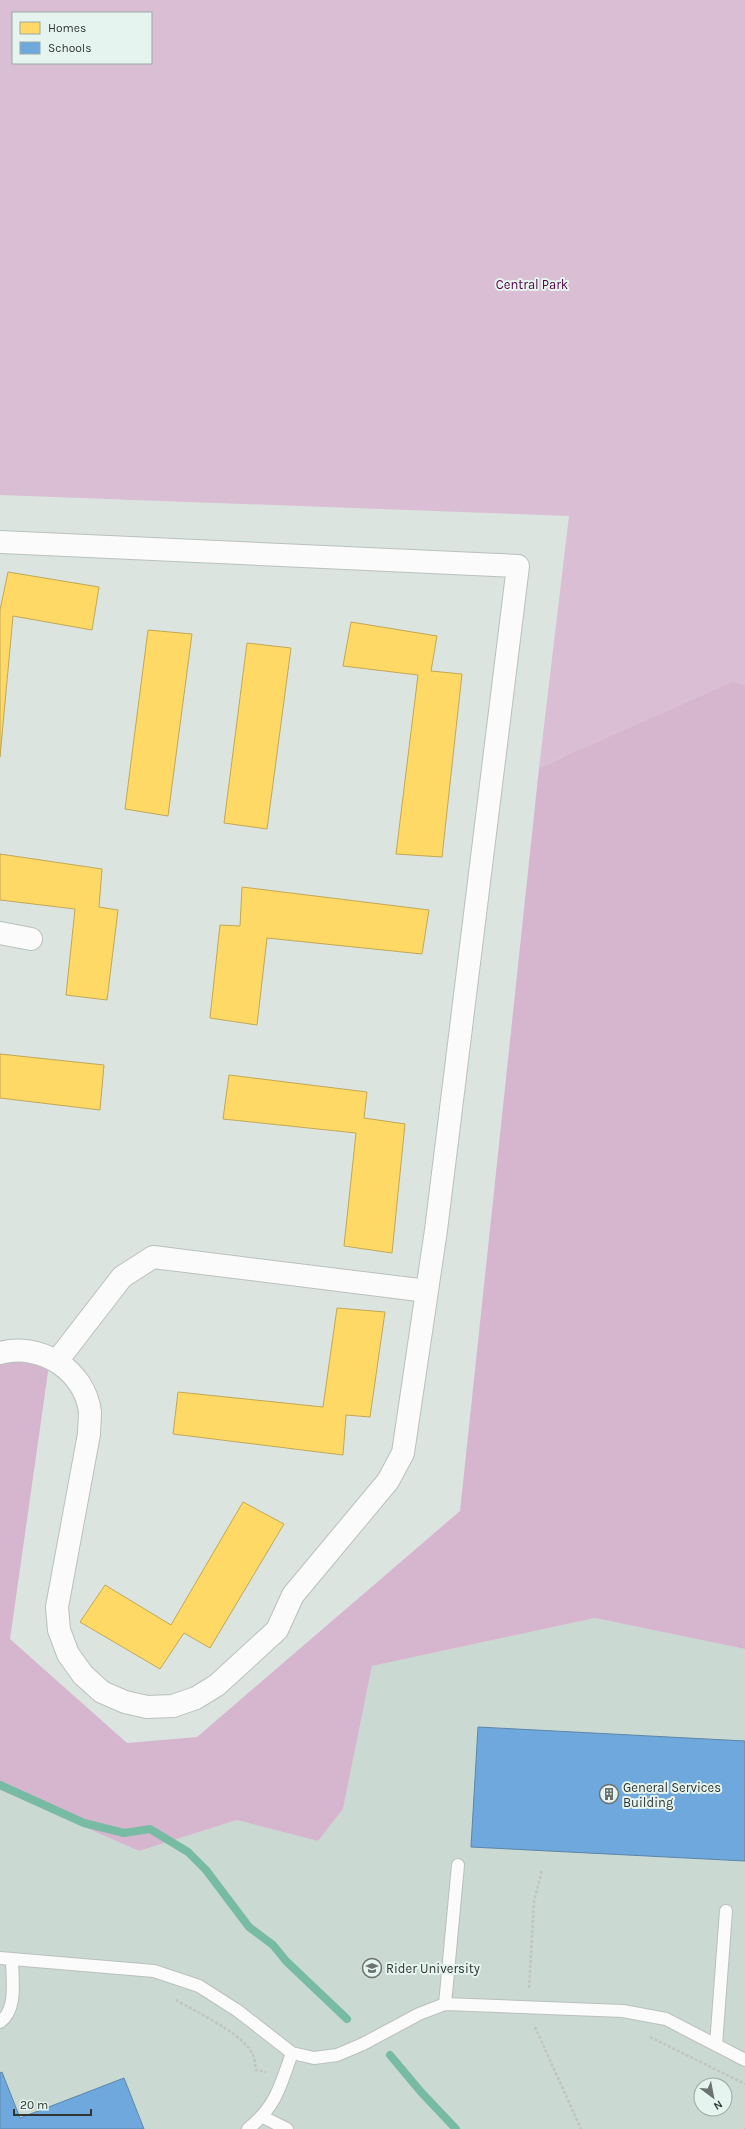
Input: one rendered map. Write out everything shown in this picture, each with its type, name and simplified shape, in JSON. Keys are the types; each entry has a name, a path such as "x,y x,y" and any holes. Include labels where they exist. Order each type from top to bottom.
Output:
{"street":[{"path":"0,542 518,566 427,1291 403,1453 393,1474 293,1595 276,1630 217,1685 196,1698 173,1706 140,1705 125,1702 102,1692 83,1675 68,1654 59,1630 57,1607 89,1434 90,1412 83,1390 71,1372 56,1361 32,1351 10,1350 0,1353"},
{"path":"0,933 32,939"},
{"path":"56,1361 122,1277 153,1257 427,1291"}],"lane":[{"path":"445,2004 458,1865"},
{"path":"716,2045 726,1912"},
{"path":"0,2022 10,2013 12,2000 6,1959 154,1971 199,1986 238,2011 292,2053 314,2058 337,2055 363,2044 419,2014 445,2004 623,2011 666,2019 745,2060"},
{"path":"248,2129 263,2116 277,2095 292,2053"},
{"path":"263,2116 287,2129"}],"path":[{"path":"529,1991 534,1901 542,1870"},
{"path":"172,1998 217,2024 245,2043 253,2056 256,2070 285,2074"},
{"path":"532,2021 581,2129"},
{"path":"644,2035 656,2039 745,2084"}],"shaded area":[{"path":"733,682 745,686 745,1649 595,1618 372,1666 343,1809 318,1841 237,1820 139,1851 0,1790 0,1355 51,1351 10,1639 127,1743 197,1737 460,1511 539,768"},
{"name":"Rider University","path":"595,1618 745,1649 745,2129 0,2129 0,1790 139,1851 237,1820 318,1841 343,1809 372,1666"}],"green space":[{"name":"Central Park","path":"0,0 745,0 745,1339 563,757 539,768 569,516 0,495"}],"building: Homes":[{"path":"8,572 99,587 92,630 13,616 0,757 0,610"},
{"path":"351,622 437,636 431,671 462,674 442,857 396,854 418,675 343,666"},
{"path":"148,630 192,634 168,816 125,809"},
{"path":"247,643 291,648 267,829 224,823"},
{"path":"0,854 102,869 99,907 118,910 107,1000 66,995 75,909 0,900"},
{"path":"242,887 429,910 422,954 267,938 257,1025 210,1018 220,925 240,926"},
{"path":"0,1054 104,1065 100,1110 0,1098"},
{"path":"229,1075 367,1092 364,1118 405,1124 392,1253 344,1246 356,1133 223,1119"},
{"path":"337,1308 385,1312 370,1417 346,1415 343,1455 173,1434 178,1392 323,1407"},
{"path":"243,1502 284,1524 210,1648 184,1633 160,1669 80,1622 105,1585 171,1625"}],"building: Schools":[{"name":"General Services Building","path":"478,1727 745,1741 745,1861 471,1847"},
{"path":"2,2072 20,2118 124,2078 144,2129 0,2129 0,2073"}],"waterway":[{"path":"0,1785 84,1823 124,1833 150,1829 188,1852 206,1870 249,1927 273,1945 286,1961 347,2019"},
{"path":"390,2055 421,2092 456,2129"}],"place":[{"name":"General Services Building","path":"609,1794"},
{"name":"Rider University","path":"372,1968"}]}
